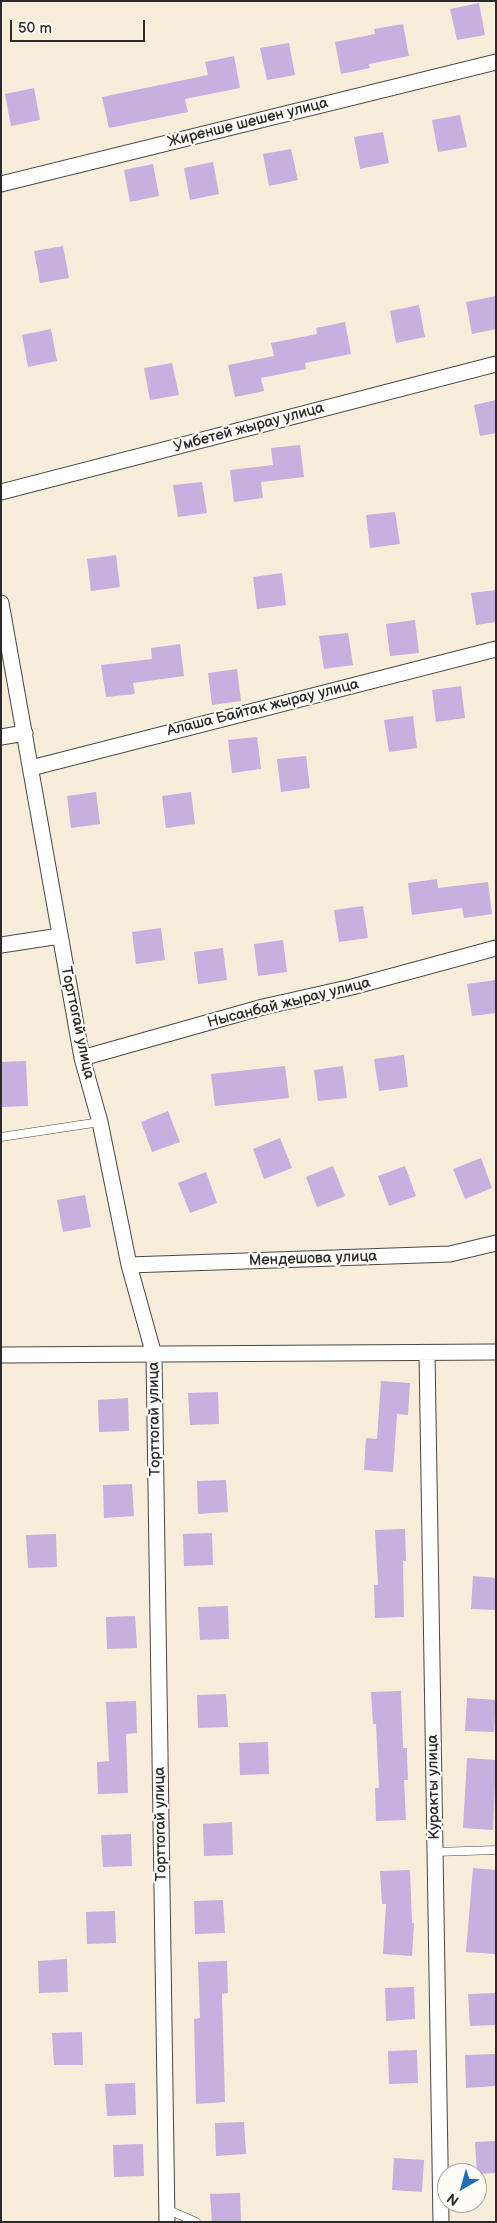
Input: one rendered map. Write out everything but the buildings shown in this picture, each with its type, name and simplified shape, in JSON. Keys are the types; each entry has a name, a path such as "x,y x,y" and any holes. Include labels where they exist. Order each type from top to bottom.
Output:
{"street":[{"name":"Жиренше шешен улица","path":"1,184 496,62"},
{"name":"Умбетей жырау улица","path":"1,492 496,364"},
{"name":"Торттогай улица","path":"1,602 82,1058 100,1122 129,1265 154,1355 166,2215"},
{"name":"Алаша Байтак жырау улица","path":"31,768 496,649"},
{"path":"1,737 25,733"},
{"path":"1,945 60,936"},
{"name":"Нысанбай жырау улица","path":"82,1058 263,1007 352,987 496,948"},
{"name":"Мендешова улица","path":"129,1265 450,1254 496,1242"},
{"path":"1,1355 496,1352"},
{"name":"Куракты улица","path":"426,1353 442,2222"}],"lane":[{"path":"1,1137 100,1122"},
{"path":"435,1852 496,1850"},
{"path":"166,2215 196,2222"}]}
